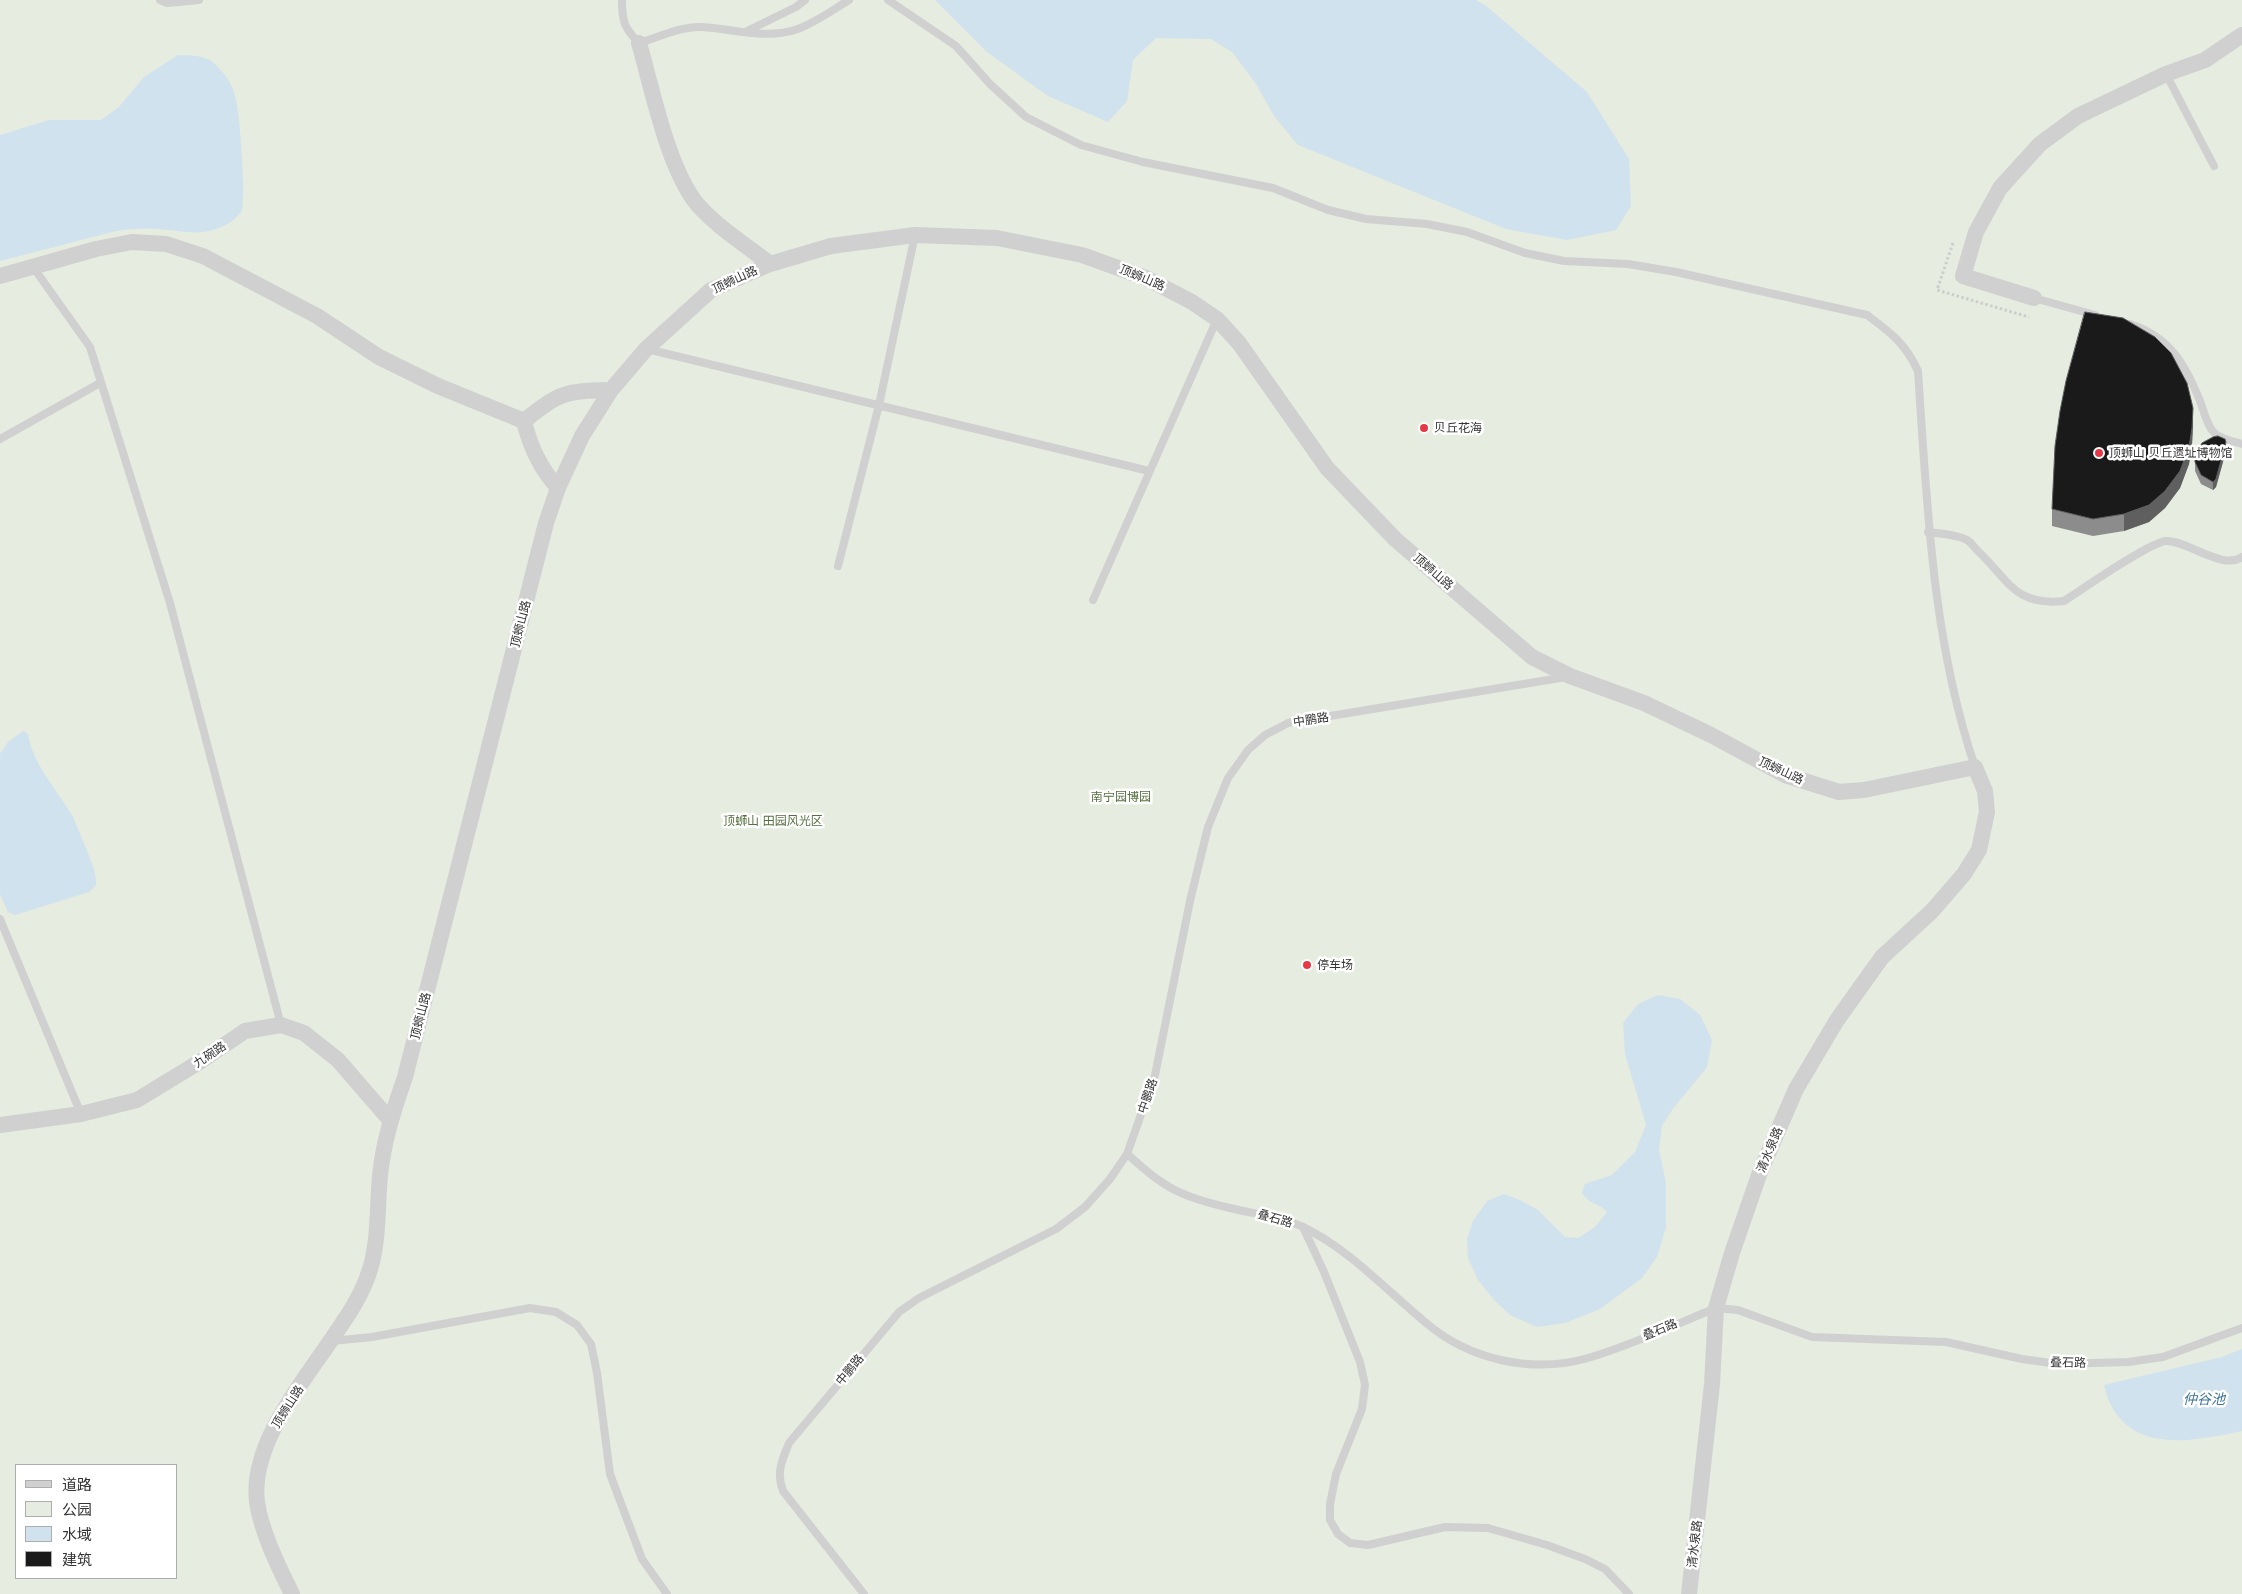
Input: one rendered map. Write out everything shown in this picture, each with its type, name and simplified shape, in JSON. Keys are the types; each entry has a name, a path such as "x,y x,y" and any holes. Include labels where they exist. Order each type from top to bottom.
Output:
{"street":[{"path":"2034,298 1963,276 1976,232 2000,188 2040,144 2078,116 2166,74 2205,60 2242,35"},
{"path":"639,44 679,174 697,204 726,230 770,264"},
{"name":"顶蛳山路","path":"292,1594 272,1553 257,1502 258,1469 273,1430 356,1304 371,1268 376,1242 380,1174 390,1120 406,1077 544,532 558,488 582,436 611,390 646,349 711,290 770,264 831,246 915,235 996,238 1082,255 1146,278 1192,302 1217,319 1239,343 1327,468 1394,539 1532,657 1570,676 1644,703 1711,735 1785,775 1839,792 1864,790 1975,767"},
{"path":"0,276 96,248 132,242 166,244 203,256 317,316 379,357 438,386 524,421"},
{"path":"524,421 551,400 574,391 611,390"},
{"path":"524,421 530,445 544,472 558,488"},
{"name":"清水泉路","path":"1689,1594 1712,1384 1716,1308 1760,1172 1796,1089 1837,1020 1882,957 1932,911 1964,874 1979,850 1987,812 1984,790 1975,767"},
{"name":"九碗路","path":"0,1125 81,1114 137,1100 201,1062 245,1031 281,1025 304,1033 338,1060 390,1120"}],"lane":[{"path":"160,0 167,3 199,0"},
{"path":"622,0 622,20 628,32 639,44 682,29 701,27 742,33 771,34 798,29 849,0"},
{"path":"742,33 796,7 805,0"},
{"path":"888,0 956,46 990,84 1026,117 1081,145 1143,162 1273,188 1328,210 1366,219 1427,224 1467,232 1525,253 1554,259 1628,264 1676,272 1867,315 1887,330 1909,352 1918,371 1928,532 1949,660 1965,736 1975,767"},
{"path":"2166,74 2214,166"},
{"path":"838,566 879,405 915,235"},
{"path":"31,266 90,348 170,602 281,1025"},
{"path":"2034,298 2104,317"},
{"path":"1093,600 1217,319"},
{"path":"2120,321 2148,330 2172,349 2192,380 2211,430 2220,437 2242,444"},
{"path":"646,349 1149,471"},
{"path":"0,439 100,383"},
{"path":"1928,532 1947,534 1967,540 2012,587 2028,599 2047,603 2064,601 2150,545 2167,541 2223,560 2238,560 2242,558"},
{"name":"中鹏路","path":"864,1594 783,1491 779,1480 780,1464 789,1443 899,1312 919,1298 1056,1228 1085,1207 1110,1179 1128,1154 1155,1076 1190,901 1208,826 1228,778 1248,750 1265,735 1288,723 1570,676"},
{"path":"0,919 81,1114"},
{"name":"叠石路","path":"1128,1154 1163,1184 1192,1197 1231,1208 1266,1214 1303,1227 1328,1242 1389,1289 1426,1323 1450,1341 1493,1359 1520,1363 1548,1364 1587,1358 1716,1308 1738,1310 1812,1336 1946,1342 2022,1359 2058,1364 2128,1362 2163,1357 2242,1328"},
{"path":"1303,1227 1324,1272 1356,1352 1365,1385 1362,1408 1336,1474 1330,1504 1330,1520 1338,1534 1350,1543 1368,1544 1445,1527 1488,1528 1547,1545 1592,1562 1605,1569 1629,1594"},
{"path":"330,1341 372,1336 530,1308 556,1312 577,1326 591,1344 597,1373 610,1474 642,1559 667,1594"}],"path":[{"path":"1955,240 1947,255 1937,290 2029,317"}],"green space":[{"name":"南宁园博园","path":"0,0 2242,0 2242,1594 0,1594"}],"water":[{"path":"935,0 1476,0 1485,5 1587,92 1629,159 1631,206 1616,230 1567,240 1506,229 1298,145 1274,116 1256,84 1232,52 1211,39 1156,38 1133,60 1127,101 1108,122 1048,96 987,52"},
{"path":"178,55 198,56 211,61 218,67 234,91 239,118 243,172 243,202 242,210 238,215 229,223 211,231 132,229 116,231 0,261 0,135 49,120 101,120 119,107 144,77"},
{"path":"23,731 28,734 34,755 73,818 93,866 96,885 89,892 15,915 8,912 0,894 0,754 8,742"},
{"path":"1658,995 1680,999 1700,1015 1712,1040 1707,1067 1672,1110 1662,1126 1659,1150 1666,1183 1666,1227 1657,1257 1642,1278 1600,1309 1565,1323 1537,1327 1510,1315 1494,1300 1478,1280 1468,1258 1467,1239 1473,1221 1487,1201 1504,1194 1538,1210 1565,1237 1578,1238 1595,1227 1607,1212 1588,1200 1582,1193 1585,1184 1612,1175 1635,1152 1646,1125 1625,1054 1623,1023 1638,1004"},
{"name":"仲谷池","path":"2242,1349 2242,1431 2189,1440 2153,1438 2137,1432 2123,1422 2108,1399 2104,1385 2222,1357"}],"building":[{"path":"2085,312 2123,318 2155,337 2171,353 2187,383 2193,408 2189,447 2180,471 2165,491 2149,505 2124,514 2093,519 2052,509 2055,446 2060,411 2066,381"},
{"path":"2218,436 2225,439 2226,442 2216,479 2213,482 2201,475 2195,462 2195,456 2202,443"}],"place":[{"name":"贝丘花海","path":"1424,428"},
{"name":"顶蛳山 贝丘遗址博物馆","path":"2099,453"},
{"name":"停车场","path":"1307,965"}],"park label":[{"name":"顶蛳山 田园风光区","path":"773,821"}]}
